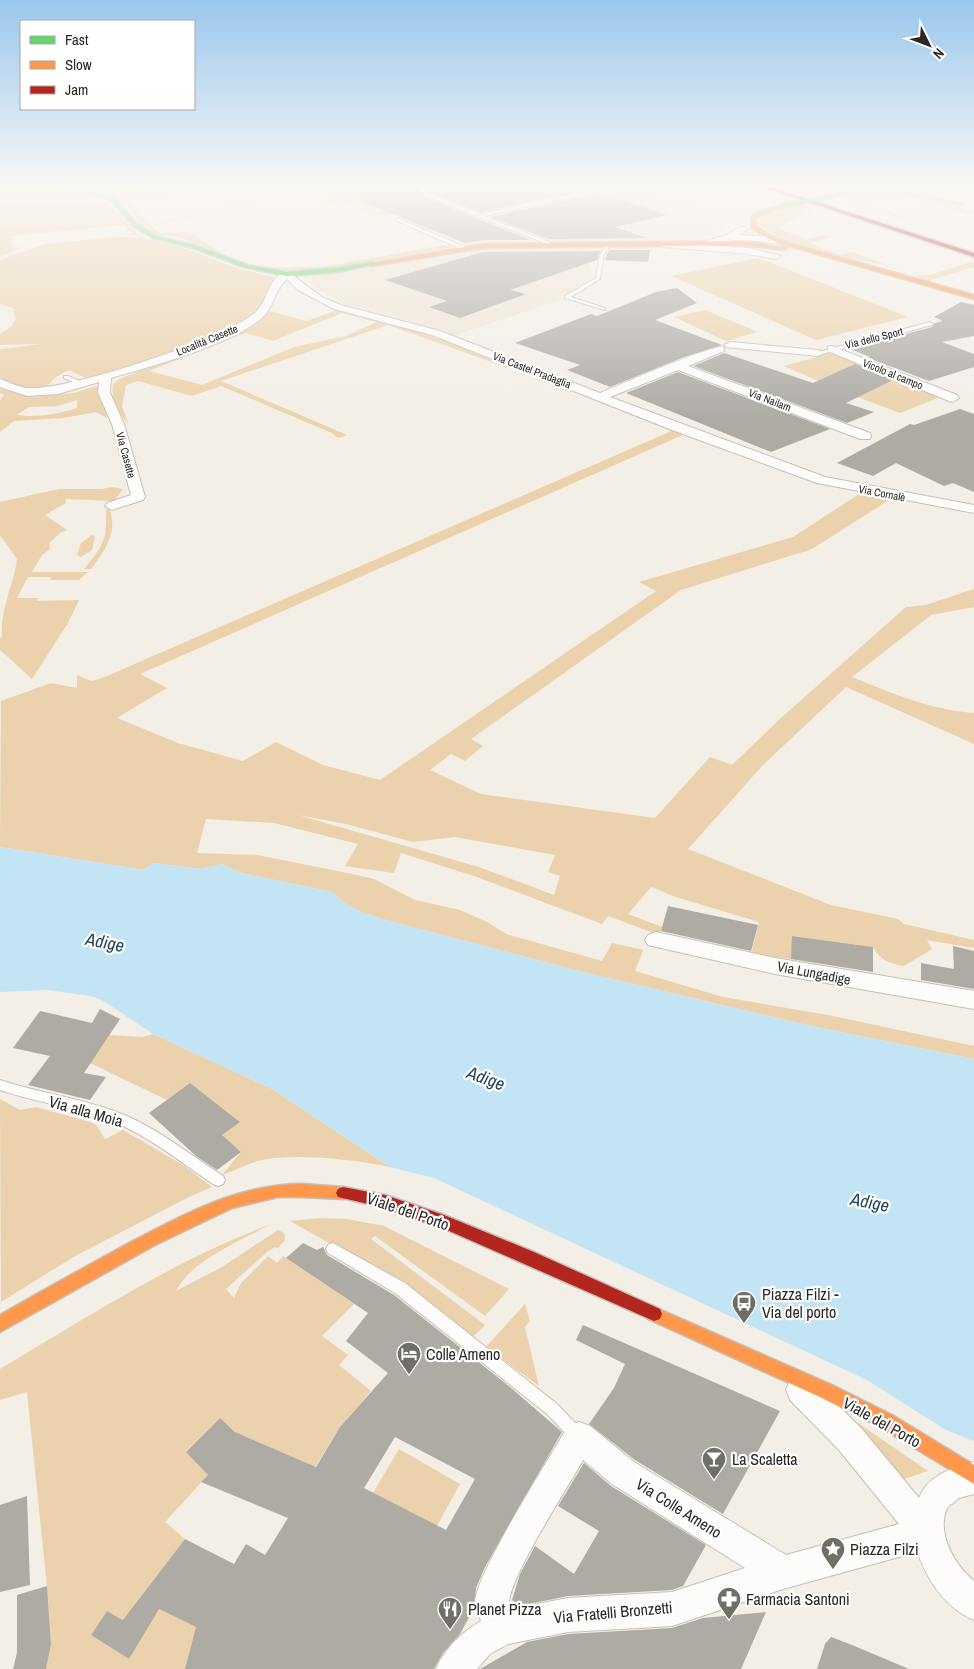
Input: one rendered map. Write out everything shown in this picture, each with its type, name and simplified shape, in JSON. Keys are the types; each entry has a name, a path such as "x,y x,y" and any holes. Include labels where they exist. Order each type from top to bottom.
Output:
{"main road":[{"path":"238,263 274,273 287,274 338,270 378,263"},
{"path":"847,263 974,297"},
{"name":"Viale del Porto","path":"0,1324 86,1274 203,1213 239,1199 277,1191 307,1190 363,1195 394,1203 479,1236 826,1391 886,1421 974,1476"}],"street":[{"name":"Località Casette","path":"105,377 219,338 244,325 260,314 269,301 276,283 287,274"},
{"name":"Via Castel Pradaglia","path":"287,274 314,296 332,306 416,326 792,469"},
{"path":"600,397 725,347 818,353"},
{"name":"Vicolo al campo","path":"832,349 953,398"},
{"name":"Via Nailam","path":"676,365 865,436"},
{"path":"0,383 27,392 43,393 105,377"},
{"name":"Via Casette","path":"105,377 104,393 109,408 118,424 138,497 112,506"},
{"name":"Via Cornalè","path":"792,469 822,480 856,488 974,509"},
{"name":"Via Lungadige","path":"656,940 718,955 847,980 974,1000"},
{"name":"Viale del Porto","path":"787,1375 850,1439 927,1533"},
{"path":"513,1626 495,1614 492,1602 495,1589 513,1552 579,1437"},
{"name":"Via Colle Ameno","path":"579,1437 623,1473 783,1572"},
{"path":"974,1476 946,1487 935,1499 928,1514 927,1533 933,1555 944,1576 962,1595 974,1603"},
{"path":"783,1572 927,1533"},
{"name":"Via Fratelli Bronzetti","path":"454,1669 478,1642 491,1633 513,1626 568,1614 672,1609 783,1572"}],"lane":[{"path":"601,263 598,279 567,297 603,309"},
{"name":"Via dello Sport","path":"818,353 930,324"},
{"path":"66,377 82,384"},
{"name":"Via alla Moia","path":"0,1085 19,1092 98,1111 124,1121 149,1134 218,1180"},
{"name":"Via Colle Ameno","path":"333,1249 400,1288 552,1409 579,1437"}],"shaded area":[{"path":"0,263 224,263 275,278 258,310 240,325 181,348 88,379 69,370 56,377 44,389 23,388 0,378 0,349 41,344 0,345 0,334 11,327 16,319 13,311 15,309 0,304"},
{"path":"346,263 365,263 311,269 264,268 323,267"},
{"path":"399,263 590,263 593,278 583,292 453,336 343,304 300,277"},
{"path":"735,263 771,263 908,317 816,340 671,276"},
{"path":"874,263 881,263 915,276 929,275 968,263 974,263 974,267 928,281"},
{"path":"337,310 413,327 514,366 511,369 388,325 221,381 347,435 338,438 332,433 221,386 192,396 138,381 126,385 122,406 128,424 116,406 112,390 113,384 119,379 240,331 269,311 307,321","holes":["342,313 376,322 346,336 294,347 202,385 149,371 246,333 273,341"]},
{"path":"705,310 758,332 726,341 674,317"},
{"path":"835,352 943,396 900,413 836,389 784,366"},
{"path":"96,386 99,387 107,418 96,412 63,418 14,421 0,432 0,401 4,395 0,393 0,388 33,397 74,393","holes":["77,400 77,408 47,415 16,415 29,407 58,406"]},
{"path":"674,430 685,434 140,674 167,688 117,718 178,743 243,761 276,742 323,765 380,780 656,591 639,582 793,537 859,494 889,500 812,549 681,590 471,739 483,746 465,761 451,754 430,770 481,794 655,818 710,757 732,765 781,718 906,607 926,605 974,589 974,607 931,615 852,677 927,705 974,713 974,744 846,687 763,765 688,849 831,905 898,919 904,924 974,940 974,948 927,940 932,949 904,966 886,961 873,947 793,936 791,959 751,954 759,922 676,897 651,887 628,914 662,927 659,935 608,916 602,924 477,877 401,853 394,873 345,866 358,844 274,823 206,819 197,853 257,855 374,879 415,900 460,910 487,922 506,934 602,961 612,943 643,950 635,971 723,997 828,1015 974,1046 974,1059 811,1026 587,973 389,921 361,912 346,904 332,892 241,873 222,864 200,869 153,863 144,870 0,847 1,701 51,683 77,688 77,675 91,681 100,679","holes":["298,815 346,824 413,842 455,837 555,855 548,872 560,876 554,895 479,867"]},
{"path":"112,487 123,489 114,501 65,499 66,503 45,515 67,530 60,533 49,543 50,549 42,555 32,572 88,572 79,580 50,580 51,577 28,577 17,598 38,598 37,601 79,600 68,623 32,679 0,650 3,616 17,559 0,535 0,502 59,489 102,489"},
{"path":"109,509 112,525 109,541 91,569 84,569 100,548 106,529 106,510"},
{"path":"92,535 95,536 92,550 81,557 77,555 81,543"},
{"path":"153,1034 272,1089 390,1167 344,1160 291,1157 262,1160 222,1175 241,1152 222,1135 239,1121 190,1083 167,1100 90,1063 109,1035 143,1037"},
{"path":"0,1099 20,1110 36,1107 90,1122 96,1125 105,1139 123,1130 183,1165 212,1187 75,1256 1,1302"},
{"path":"321,1218 347,1219 384,1226 509,1289 485,1316 375,1236 371,1239 485,1325 473,1337 409,1288 290,1221"},
{"path":"272,1224 218,1252 205,1261 183,1280 176,1291 222,1267 278,1230 284,1233 285,1240 278,1248 275,1247 267,1252 226,1289 234,1298 241,1283 268,1256 277,1263 283,1256 354,1304 322,1336 348,1355 339,1365 371,1391 340,1427 315,1467 245,1436 242,1438 220,1418 186,1451 208,1475 165,1522 185,1539 139,1599 196,1627 185,1669 46,1669 51,1643 48,1597 27,1392 0,1400 0,1369 133,1290 236,1238","holes":["107,1611 145,1631 129,1659 91,1635"]},
{"path":"525,1304 530,1321 525,1327 539,1386 486,1347"},
{"path":"858,1423 928,1471 904,1479 898,1485"},
{"path":"399,1449 460,1484 437,1526 373,1493"}],"water":[{"name":"Adige","path":"0,847 144,870 153,863 200,869 222,864 241,873 332,892 346,904 361,912 389,921 587,973 811,1026 974,1059 974,1441 946,1430 867,1380 434,1178 390,1167 272,1089 153,1034 102,1000 91,996 47,990 0,992"}],"building":[{"path":"445,263 589,263 510,290 526,294 460,318 429,307 447,301 385,280"},
{"path":"677,288 697,303 655,320 722,345 684,357 610,387 567,370 580,365 515,343 591,314 597,316 656,292"},
{"path":"961,302 974,305 974,336 942,342 974,354 974,367 929,381 868,358 870,357 850,349 932,327 935,323 943,321 934,317"},
{"path":"724,353 813,383 855,364 893,380 846,403 874,412 847,423 693,366"},
{"path":"678,372 830,429 771,452 626,393"},
{"path":"960,409 974,414 974,492 953,483 944,486 896,463 873,476 837,463 910,424 914,425"},
{"path":"668,906 758,925 751,951 661,931"},
{"path":"792,936 873,947 873,972 791,959"},
{"path":"953,946 974,951 974,989 921,980 921,963 954,969"},
{"path":"100,1009 120,1019 84,1073 106,1077 90,1100 28,1085 50,1056 13,1048 40,1011 92,1023"},
{"path":"190,1083 240,1122 222,1135 241,1152 217,1170 196,1156 149,1113"},
{"path":"303,1243 317,1250 323,1247 327,1255 394,1295 510,1387 562,1432 485,1567 476,1588 474,1608 460,1634 443,1653 434,1669 185,1669 196,1627 159,1609 129,1659 91,1635 107,1611 123,1620 185,1539 234,1564 246,1544 265,1555 288,1518 201,1482 208,1475 186,1452 220,1418 235,1432 316,1467 340,1427 388,1373 346,1341 368,1313 286,1258","holes":["395,1437 475,1479 446,1530 364,1488"]},
{"path":"583,1325 780,1411 723,1514 635,1460 589,1424 614,1388 625,1364 576,1340"},
{"path":"584,1463 611,1486 706,1545 683,1586 672,1590 568,1596 519,1606 512,1600 520,1574 535,1546 574,1574 599,1531 558,1506"},
{"path":"27,1496 30,1585 0,1592 0,1505"},
{"path":"47,1586 51,1644 46,1669 13,1669 17,1653 17,1595"},
{"path":"766,1612 741,1669 480,1669 527,1642 568,1634 672,1628 703,1618"},
{"path":"831,1637 909,1669 817,1669 825,1644"}],"traffic: fast":[{"path":"238,263 287,274 338,270 372,264"}],"traffic: slow":[{"path":"372,264 379,263"},
{"path":"854,263 974,297"},
{"path":"0,1324 150,1240 228,1203 278,1191 302,1190 343,1193"},
{"path":"654,1314 826,1391 886,1421 974,1475"}],"traffic: jam":[{"path":"343,1193 385,1201 452,1225 654,1314"}],"place":[{"name":"Piazza Filzi - Via del porto","path":"744,1324"},
{"name":"Colle Ameno","path":"409,1375"},
{"name":"La Scaletta","path":"714,1480"},
{"name":"Piazza Filzi","path":"833,1570"},
{"name":"Farmacia Santoni","path":"729,1620"},
{"name":"Planet Pizza","path":"450,1630"}]}
